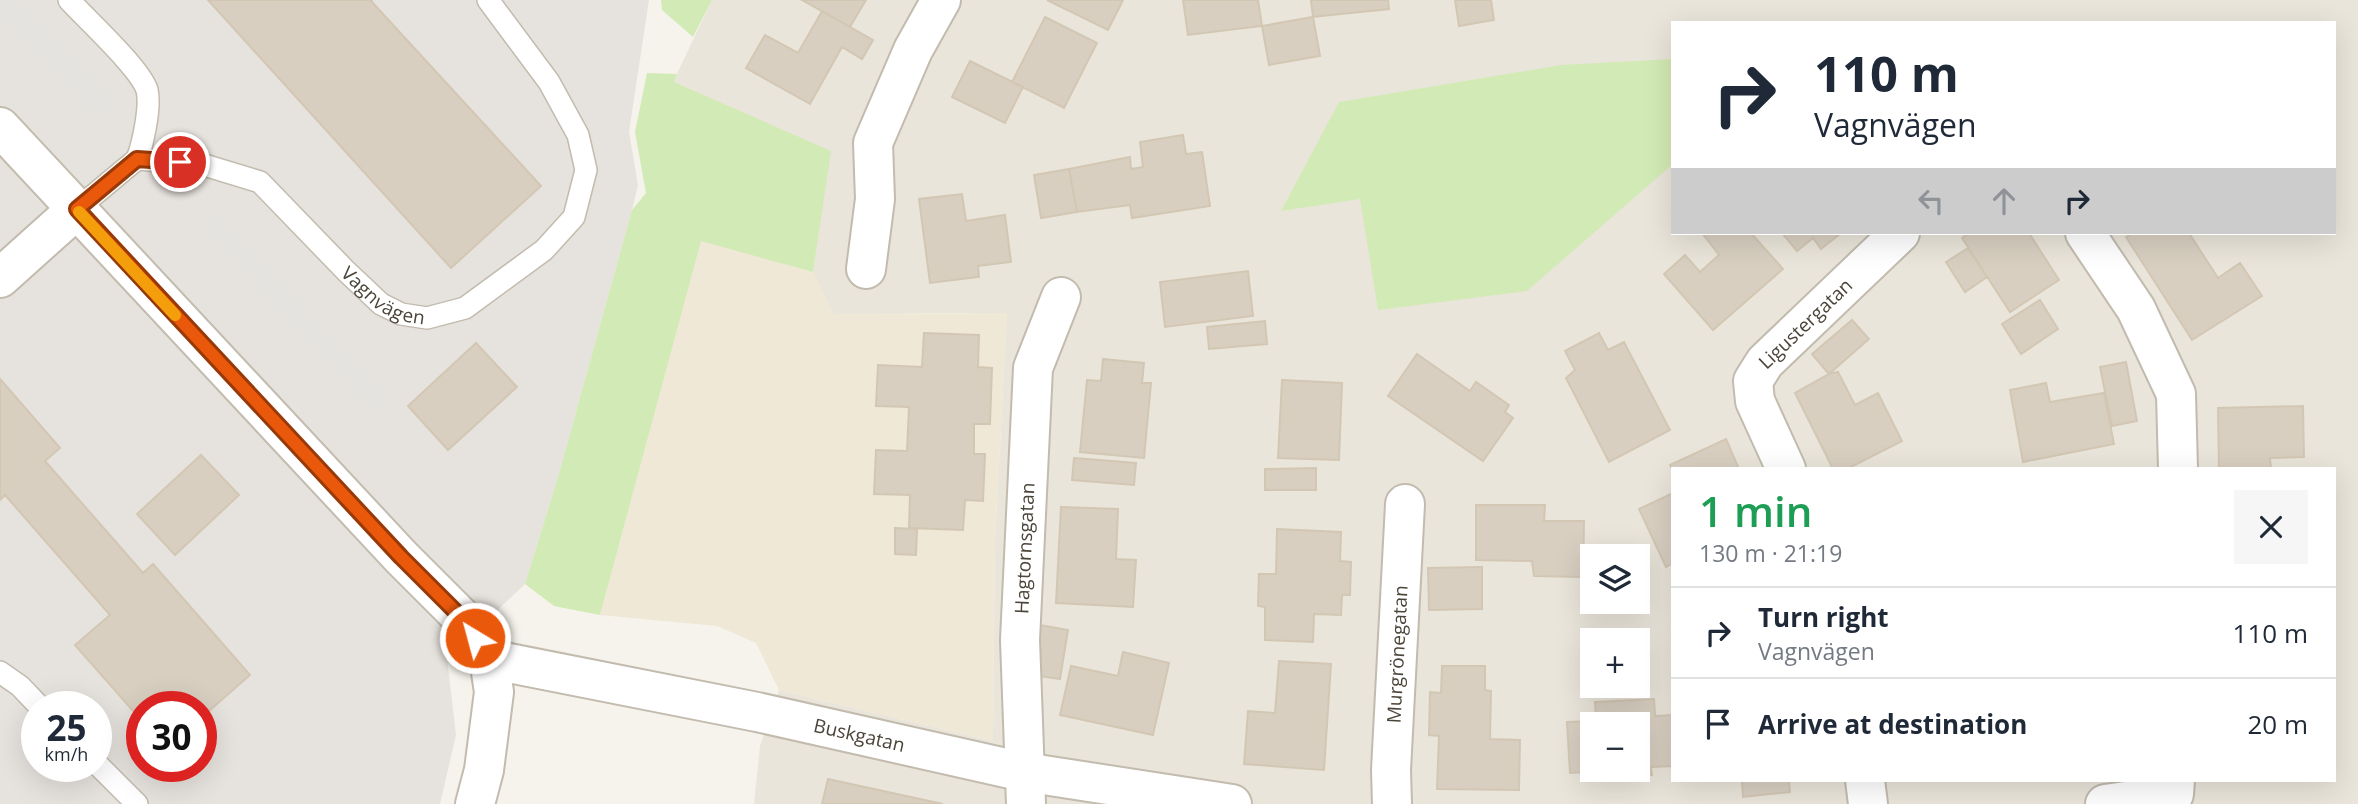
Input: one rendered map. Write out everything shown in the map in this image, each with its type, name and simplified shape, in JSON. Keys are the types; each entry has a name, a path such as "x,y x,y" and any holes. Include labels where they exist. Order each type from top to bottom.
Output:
{"street":[{"path":"866,269 875,199 873,144 913,50 941,0"},
{"path":"0,127 401,557 461,617 489,659 494,692 484,769 475,804"},
{"path":"0,278 77,209"},
{"name":"Ligustergatan","path":"1785,467 1755,401 1753,381 1765,362 1898,235"},
{"path":"2086,235 2136,309 2176,394 2178,467"},
{"name":"Hagtornsgatan","path":"1025,788 1020,640 1033,368 1061,297"},
{"name":"Murgrönegatan","path":"1392,804 1391,770 1405,504"},
{"name":"Buskgatan","path":"489,659 757,712 1025,788 1232,804"},
{"path":"1864,782 1868,804"},
{"path":"2105,804 2175,788"}],"lane":[{"path":"69,0 134,69 147,90 146,119 137,159 77,209"},
{"name":"Vagnvägen","path":"137,159 201,164 260,182 363,288 381,304 401,314 428,318 465,308 544,250 566,225 573,217 586,170 578,135 549,82 488,0"},
{"path":"0,671 25,691"},
{"path":"112,779 137,804"}],"shaded area":[{"path":"0,0 649,0 629,132 638,185 632,210 558,477 525,584 447,658 456,735 440,804 0,804"},
{"path":"0,0 21,0 118,103 97,122 0,18"},
{"path":"712,0 2358,0 2358,804 754,804 760,746 779,690 993,741 995,540 1007,313 833,314 813,272 820,218 673,82"},
{"path":"216,210 390,397 373,414 199,227"},
{"path":"701,240 813,272 833,314 1007,313 995,540 993,741 779,690 756,643 717,626 600,615"}],"green space":[{"path":"661,0 712,0 693,37 662,10"},
{"path":"1671,59 1671,166 1527,291 1378,310 1360,199 1281,211 1339,102 1561,65"},
{"path":"647,73 677,74 674,82 831,151 813,272 701,241 600,615 554,606 525,584 558,477 632,210 646,193 635,132"}],"building":[{"path":"208,0 372,0 541,186 451,268"},
{"path":"802,0 866,0 850,27"},
{"path":"1047,0 1123,0 1108,30"},
{"path":"1183,0 1258,0 1262,26 1188,35"},
{"path":"1311,0 1388,0 1389,9 1313,17"},
{"path":"1455,0 1491,0 1494,20 1459,26"},
{"path":"822,11 873,40 862,59 842,47 810,104 746,68 765,35 798,53"},
{"path":"1045,17 1097,43 1064,108 1012,82"},
{"path":"1313,17 1320,56 1269,65 1262,26"},
{"path":"970,61 1023,87 1005,123 952,97"},
{"path":"1183,135 1186,154 1202,152 1210,206 1132,218 1130,205 1077,212 1069,169 1130,157 1131,169 1143,167 1140,142"},
{"path":"1069,169 1077,212 1041,218 1034,175"},
{"path":"962,194 966,221 1005,215 1011,262 978,266 979,277 930,283 919,199"},
{"path":"1704,235 1753,235 1783,269 1713,330 1664,274 1685,255 1700,272 1719,255"},
{"path":"1784,235 1838,235 1821,249 1813,238 1797,251"},
{"path":"1966,235 2030,235 2059,280 2010,312 1962,238"},
{"path":"2190,235 2218,278 2240,263 2262,296 2192,340 2126,237"},
{"path":"1968,248 1987,277 1965,292 1946,262"},
{"path":"1248,271 1253,316 1165,327 1160,282"},
{"path":"2040,300 2058,329 2021,354 2002,324"},
{"path":"1852,320 1869,339 1829,374 1812,354"},
{"path":"1265,321 1267,344 1209,349 1207,327"},
{"path":"924,333 979,335 978,367 992,368 990,424 974,424 974,454 985,454 983,501 965,500 963,530 909,528 910,495 874,494 876,450 907,451 909,407 876,406 878,365 922,367"},
{"path":"1599,333 1608,350 1624,342 1670,430 1609,462 1566,378 1575,370 1565,351"},
{"path":"476,343 517,387 448,450 408,406"},
{"path":"1417,354 1470,391 1476,382 1509,405 1505,412 1513,418 1483,461 1388,396"},
{"path":"1103,359 1144,363 1142,383 1151,383 1144,458 1080,452 1087,380 1101,381"},
{"path":"2126,362 2137,421 2112,426 2100,367"},
{"path":"1838,372 1855,405 1878,393 1902,441 1851,467 1832,467 1795,393 1829,374"},
{"path":"0,379 60,448 45,461 143,573 153,564 250,675 217,704 217,691 126,691 126,703 75,645 110,615 5,495 0,500"},
{"path":"1282,380 1342,383 1339,460 1278,458"},
{"path":"2046,383 2050,402 2104,393 2114,444 2023,462 2010,390"},
{"path":"2303,406 2304,457 2270,458 2271,467 2219,467 2218,408"},
{"path":"1726,439 1738,467 1671,467 1670,465"},
{"path":"201,455 239,495 175,555 137,514"},
{"path":"1074,458 1136,463 1134,485 1072,480"},
{"path":"1316,468 1316,490 1265,490 1265,469"},
{"path":"1671,494 1671,564 1666,567 1639,509"},
{"path":"1476,505 1545,505 1544,521 1584,521 1584,544 1580,544 1580,577 1534,576 1532,561 1476,560"},
{"path":"1061,507 1118,509 1116,559 1136,560 1133,607 1056,603"},
{"path":"895,528 917,529 916,555 895,554"},
{"path":"1277,529 1341,532 1340,561 1351,562 1350,595 1342,595 1341,615 1314,614 1313,642 1265,640 1265,607 1258,606 1259,574 1276,574"},
{"path":"1482,567 1482,609 1429,610 1428,568"},
{"path":"1040,625 1068,630 1060,679 1032,675"},
{"path":"1123,652 1169,663 1153,735 1060,715 1071,666 1118,676"},
{"path":"1279,661 1331,664 1324,770 1244,764 1248,711 1275,713"},
{"path":"1442,666 1485,666 1485,690 1491,691 1490,739 1520,740 1519,790 1437,789 1439,736 1429,735 1430,692 1441,693"},
{"path":"1654,699 1655,716 1671,715 1671,766 1651,767 1650,775 1650,712 1596,712 1595,702"},
{"path":"1567,722 1580,722 1580,772 1570,773"},
{"path":"828,779 943,804 822,804"},
{"path":"1742,782 1789,782 1790,792 1743,797"}],"slow traffic":[{"path":"79,212 175,315"}],"route":[{"path":"180,162 137,159 77,209 401,557 461,617 475,638"}]}
